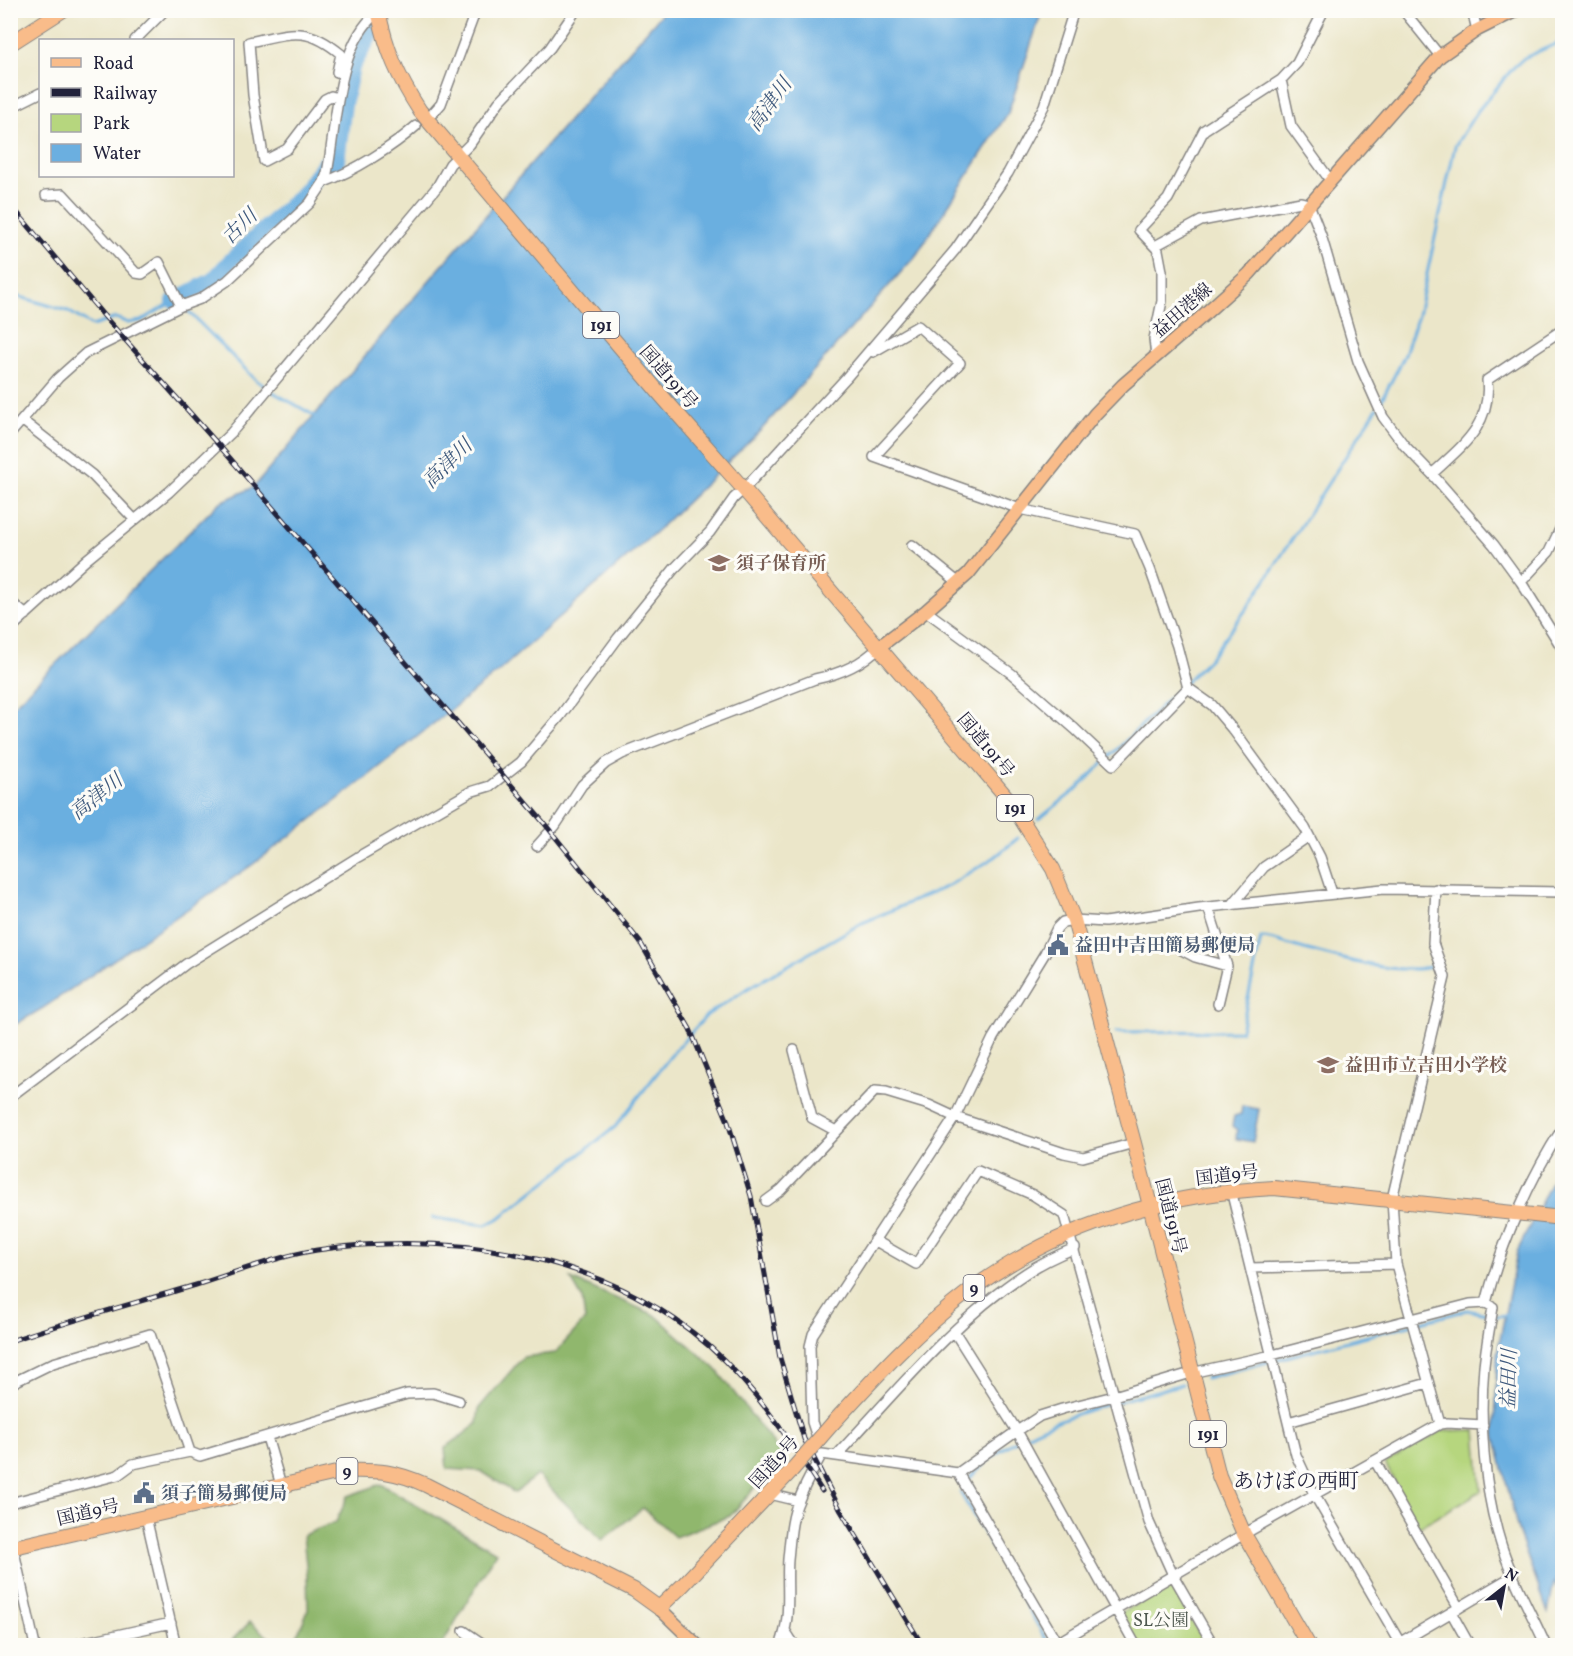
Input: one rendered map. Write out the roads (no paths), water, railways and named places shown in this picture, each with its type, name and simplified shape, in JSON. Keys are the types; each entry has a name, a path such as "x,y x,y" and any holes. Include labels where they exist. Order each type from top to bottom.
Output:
{"highway":[{"path":"10,36 50,10"},
{"path":"10,44 63,10"},
{"name":"国道191号","path":"378,11 387,49 400,81 420,111 1009,800 1053,869 1074,920 1219,1476 1244,1534 1310,1646"},
{"name":"国道9号","path":"12,1548 281,1485 345,1472 380,1470 405,1475 554,1551 577,1560 634,1590 659,1608 792,1470 866,1386 927,1326 968,1292 1029,1252 1070,1232 1149,1206 1231,1190 1274,1188 1563,1218"}],"main road":[{"name":"益田港線","path":"879,647 926,611 968,574 1095,414 1124,385 1249,274 1440,56 1477,30 1517,10"},
{"path":"659,1608 698,1646"}],"street":[{"path":"136,39 165,10"},
{"path":"433,113 441,104 476,10"},
{"path":"10,629 86,560 169,492 231,433 436,188 450,164 460,159 499,102 550,48 576,10"},
{"path":"10,1096 186,964 369,851 470,792 490,786 521,762 561,715 674,569 710,532 734,498 864,357 955,250 1008,173 1044,106 1074,10"},
{"path":"1156,356 1154,339 1162,301 1162,271 1158,250 1139,230 1168,199 1204,130 1281,80 1297,63 1324,10"},
{"path":"1402,10 1440,56"},
{"path":"1472,10 1477,30"},
{"path":"10,435 58,378 86,353 180,306 200,299 227,281 310,203 324,182 330,159 342,73 367,20 378,11"},
{"path":"338,98 331,96 325,99 287,149 264,161 253,95 249,42 287,33 306,33 325,41 341,54 337,72 342,73"},
{"path":"1281,80 1291,126 1330,180"},
{"path":"10,108 39,94"},
{"path":"324,182 337,178 381,152 416,126"},
{"path":"46,195 63,194 136,273 142,274 159,262 180,306"},
{"path":"1155,246 1202,221 1300,202 1309,204 1321,235 1358,361 1383,417 1404,445 1494,545 1521,582 1563,648"},
{"path":"864,357 918,326 960,363 874,457 1020,509 1135,534 1177,646 1188,688 1212,705 1234,730 1309,836 1320,857 1332,893"},
{"path":"1432,474 1478,428 1485,404 1487,380 1563,330"},
{"path":"23,421 92,475 135,520"},
{"path":"1521,582 1549,552 1563,525"},
{"path":"912,545 959,583"},
{"path":"10,601 26,615"},
{"path":"926,611 1011,674 1113,765 1188,688"},
{"path":"537,846 555,826 582,785 606,763 622,754 815,679 834,675 866,660 879,647"},
{"path":"1232,905 1264,867 1309,836"},
{"path":"780,1646 786,1632 789,1608 788,1562 792,1523 798,1501 822,1454 812,1422 810,1346 819,1323 955,1117 993,1038 1046,953 1057,928 1063,922 1074,920 1105,922 1208,907 1383,889 1563,892"},
{"path":"1436,889 1433,943 1445,977 1392,1199 1396,1264 1440,1424"},
{"path":"1208,907 1227,966 1218,1004"},
{"path":"1179,948 1195,957 1227,966"},
{"path":"794,1050 812,1118 836,1131"},
{"path":"766,1201 780,1190 875,1091 929,1105 955,1117 1064,1153 1083,1157 1134,1143"},
{"path":"1486,1303 1491,1281 1521,1213 1530,1184 1563,1129"},
{"path":"874,1240 916,1264 978,1171 1032,1195 1064,1215 1149,1522 1173,1575 1214,1646"},
{"path":"1231,1190 1296,1455 1314,1494 1399,1644 1513,1576"},
{"path":"837,1455 954,1331 992,1298 1026,1273 1075,1248"},
{"path":"1250,1268 1396,1264"},
{"path":"822,1454 958,1473 1040,1416 1191,1373 1272,1355 1470,1304 1486,1303 1493,1307 1484,1367 1483,1425 1488,1485 1501,1544 1513,1576 1546,1646"},
{"path":"954,1331 1017,1431 1136,1646"},
{"path":"10,1384 53,1363 150,1334 190,1452"},
{"path":"1288,1422 1428,1383"},
{"path":"10,1503 118,1475 133,1464 190,1452 200,1456 407,1394 433,1393 459,1401"},
{"path":"958,1473 1058,1644 1244,1534 1440,1424 1483,1425"},
{"path":"267,1437 281,1485"},
{"path":"1374,1461 1455,1610 1470,1646"},
{"path":"769,1494 798,1501"},
{"path":"146,1517 176,1646"},
{"path":"12,1548 35,1646"},
{"path":"67,1646 171,1623"},
{"path":"464,1631 486,1646"},
{"path":"786,1632 795,1646"}],"water":[{"name":"高津川","path":"664,11 1042,11 1008,113 917,254 761,430 659,529 499,671 362,781 252,865 43,1008 11,1027 11,708 219,503 254,487 413,299"},
{"path":"1242,1106 1259,1109 1253,1142 1236,1139 1237,1130 1232,1126 1234,1116 1241,1114"},
{"name":"益田川","path":"1562,1160 1562,1593 1554,1582 1548,1613 1518,1531 1495,1435 1497,1354 1517,1252"}],"waterway":[{"name":"古川","path":"174,301 213,280 230,261 304,192 324,164 337,161 344,104 352,67 385,10"},
{"path":"1380,403 1404,357 1418,315 1455,146 1476,113 1513,68 1524,58 1562,41"},
{"name":"古川","path":"10,294 68,311 92,326 116,318 128,323 141,321 174,301 176,302"},
{"path":"185,308 256,380 317,417"},
{"path":"1039,819 1077,789 1209,659 1248,607 1377,408"},
{"path":"433,1218 486,1225 498,1219 615,1127 673,1053 707,1015 745,990 862,923 948,886 995,857 1018,838"},
{"path":"1116,1032 1241,1031 1261,938 1348,961 1387,968 1405,969 1438,965"},
{"path":"1206,1378 1467,1310 1497,1316 1507,1315"},
{"path":"970,1478 991,1458 1040,1428 1097,1408 1182,1384"},
{"path":"960,1492 1050,1646"}],"railway":[{"path":"10,204 104,316 223,450 544,823 640,942 690,1029 727,1119 751,1196 780,1358 804,1439 841,1511 923,1646"},
{"path":"10,1341 272,1261 317,1250 368,1245 420,1244 472,1248 524,1256 574,1270 622,1289 667,1314 709,1346 756,1396 784,1433 822,1491"}],"place":[{"name":"須子保育所","path":"719,563"},
{"name":"益田中吉田簡易郵便局","path":"1058,945"},
{"name":"益田市立吉田小学校","path":"1328,1065"},
{"name":"須子簡易郵便局","path":"144,1493"}],"district":[{"name":"あけぼの西町","path":"1296,1481"}],"park label":[{"name":"SL公園","path":"1161,1620"}]}
